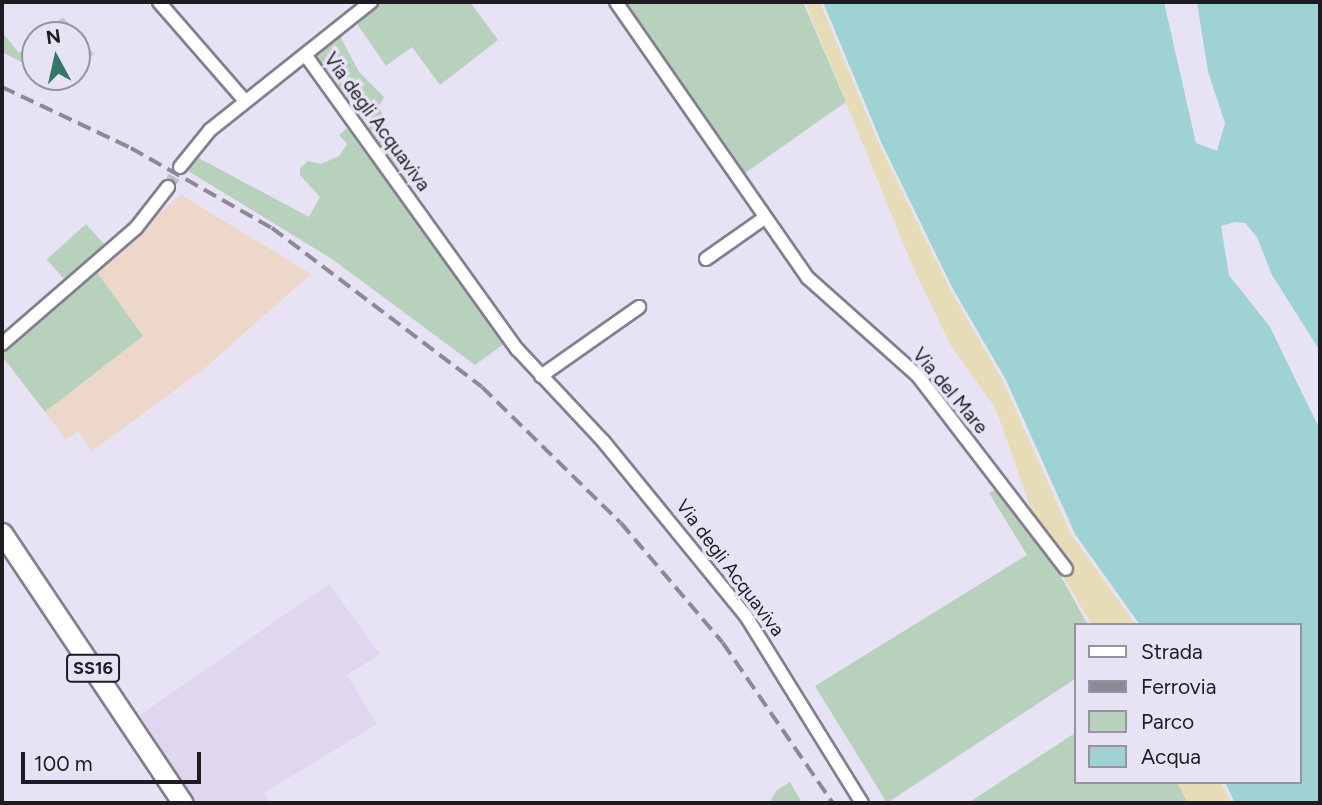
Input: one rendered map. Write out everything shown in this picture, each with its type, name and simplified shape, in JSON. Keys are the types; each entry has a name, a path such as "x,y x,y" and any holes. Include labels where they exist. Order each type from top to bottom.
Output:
{"main road":[{"name":"SS16","path":"2,533 183,803"}],"street":[{"path":"159,2 245,101"},
{"path":"180,167 210,130 245,101 307,58 371,2"},
{"name":"Via del Mare","path":"616,2 764,219 808,278 918,376 1066,569"},
{"name":"Via degli Acquaviva","path":"307,58 541,376 604,442 726,589 863,803"},
{"path":"2,344 136,228 168,187"},
{"path":"706,259 764,219"},
{"path":"541,376 639,307"}],"shaded area":[{"path":"181,195 311,274 204,369 92,451 78,431 66,440 45,412 142,337 93,267"},
{"path":"329,584 380,654 347,675 377,724 264,793 270,803 196,803 140,715"}],"green space":[{"path":"377,2 470,2 498,40 440,85 412,47 386,66 355,21"},
{"path":"626,2 803,2 846,102 745,173"},
{"path":"2,32 19,53 21,51 21,62 2,52"},
{"path":"340,36 359,72 384,97 379,106 394,148 417,169 403,182 313,59"},
{"path":"347,128 505,343 475,365 332,259 185,169 195,156 309,217 320,197 300,175 300,168 308,161 321,164 339,156 347,144 339,135"},
{"path":"86,224 106,246 67,282 47,259"},
{"path":"93,267 143,336 45,412 2,356 2,347"},
{"path":"1001,485 1043,544 1087,623 1074,623 1074,680 887,803 815,686 1027,555 989,493"},
{"path":"1074,734 1074,784 1178,784 1188,803 968,803"},
{"path":"790,782 802,803 769,803 777,790"}],"sand":[{"path":"805,2 820,2 879,144 951,291 1003,381 1071,534 1135,623 1091,623 1043,544 996,409 951,346 912,265"},
{"path":"1178,784 1222,784 1231,803 1188,803"}],"water":[{"path":"823,2 1320,2 1320,803 1235,803 1226,784 1301,784 1301,623 1139,623 1075,534 1006,380 952,287 882,144"}],"pier":[{"path":"1164,2 1197,2 1208,72 1225,123 1217,151 1196,143"},
{"path":"1235,222 1245,223 1257,237 1272,275 1320,351 1320,430 1270,327 1229,275 1221,226"}],"tunnel":[{"path":"168,187 180,167"}],"railway":[{"path":"2,87 131,148 272,228 482,387 621,523 723,643 833,803"}]}
